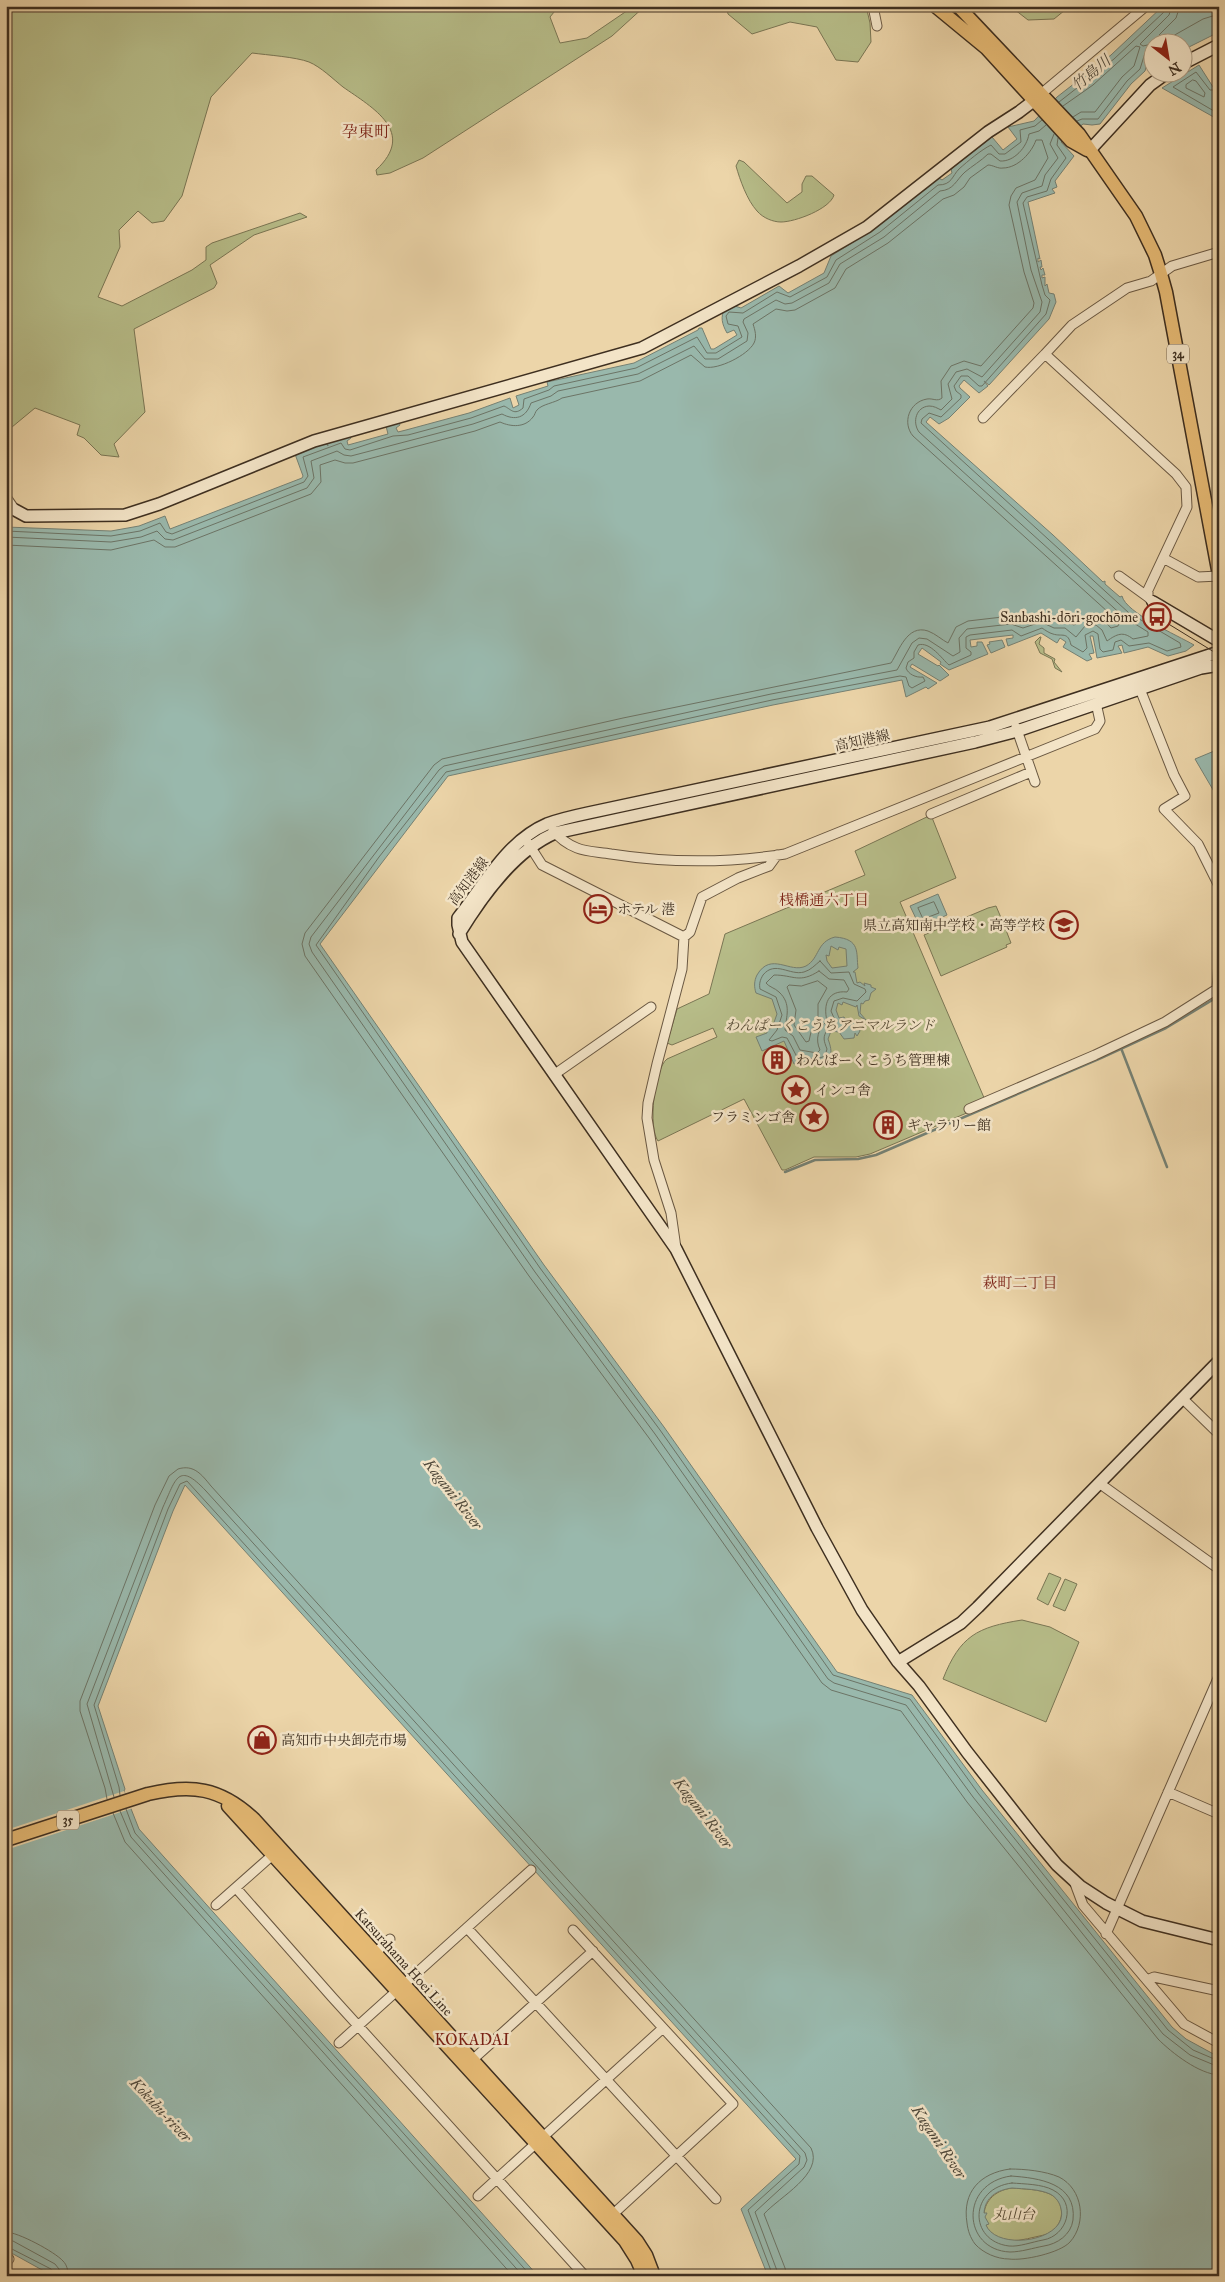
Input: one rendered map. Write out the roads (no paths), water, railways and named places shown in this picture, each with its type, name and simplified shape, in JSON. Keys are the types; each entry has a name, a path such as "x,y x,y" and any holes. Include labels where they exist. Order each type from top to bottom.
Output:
{"main road":[{"name":"34","path":"935,6 986,48 1041,101"},
{"name":"34","path":"958,6 1041,101 1089,151 1129,203 1147,237 1166,292 1219,576"},
{"name":"Katsurahama Hoei Line","path":"6,1840 130,1799 178,1788 198,1789 217,1795 276,1851 609,2217 641,2246 654,2276"},
{"name":"Katsurahama Hoei Line","path":"609,2217 631,2249 644,2276"}],"street":[{"path":"873,6 877,26"},
{"path":"6,497 15,510 26,516 89,517 125,515 159,504 314,441 642,348 806,262 867,226 994,128 1041,101 1146,6"},
{"path":"1192,59 1219,45"},
{"path":"1089,151 1154,82"},
{"path":"982,418 1080,320 1127,288 1151,280 1172,266 1219,252"},
{"path":"1045,354 1176,474 1186,487 1187,507 1148,590 1150,600"},
{"path":"1186,487 1201,483"},
{"path":"1163,558 1198,577 1219,576"},
{"path":"1119,576 1150,600 1219,641"},
{"name":"高知港線","path":"555,1074 462,942 459,934 458,918 509,852 551,829 588,813 958,735 1013,720 1219,652"},
{"name":"高知港線","path":"551,829 940,750 1017,731 1201,668 1219,665"},
{"path":"1140,689 1174,775 1185,796 1164,809 1198,844 1219,886"},
{"path":"551,829 560,839 578,849 646,859 677,861 777,855 794,850 1096,729 1100,721 1096,704"},
{"path":"1013,720 1035,782"},
{"path":"931,814 1031,772"},
{"path":"527,842 542,864 684,937"},
{"path":"676,1248 671,1213 654,1160 647,1118 657,1064 682,969 684,937 690,932 702,897 738,878 769,866 777,855"},
{"path":"969,1109 1166,1022 1218,992 1219,962"},
{"path":"650,1007 555,1074 676,1248 817,1528 862,1610 898,1662 919,1686 967,1752 1037,1841 1074,1880 1117,1910 1157,1926 1219,1940"},
{"path":"898,1662 962,1623 1219,1361"},
{"path":"1182,1398 1219,1434"},
{"path":"1098,1483 1219,1569"},
{"path":"1106,1934 1218,1681"},
{"path":"1168,1792 1219,1814"},
{"path":"216,1906 276,1851"},
{"path":"340,2043 531,1870"},
{"path":"1074,1880 1083,1905 1184,2024 1219,2043"},
{"path":"236,1888 585,2276"},
{"path":"467,1928 716,2199"},
{"path":"573,1930 733,2104 609,2217"},
{"path":"372,1956 390,1939"},
{"path":"469,2063 537,2004 593,1951"},
{"path":"1146,1980 1154,1977 1219,1991"},
{"path":"478,2196 662,2028"}],"water":[{"path":"1163,6 1219,6 1219,32 1192,46 1192,32 1142,32 1142,74 1131,84 1100,124 1083,124 1061,142 1074,156 1055,181 1057,187 1052,189 1055,193 1028,202 1040,259 1038,258 1038,262 1041,260 1042,267 1040,267 1041,270 1043,268 1045,275 1042,275 1042,278 1045,277 1045,286 1047,284 1049,293 1054,294 1056,302 1049,319 989,385 984,381 988,386 979,393 964,380 959,386 970,397 949,418 939,424 930,417 926,422 1103,582 1105,581 1105,584 1120,597 1122,596 1133,609 1153,623 1194,645 1186,651 1168,656 1148,647 1124,653 1122,645 1118,646 1122,653 1097,658 1093,636 1090,636 1094,653 1089,654 1092,659 1087,661 1063,647 1066,642 1060,638 1057,643 1041,633 1008,646 1006,639 1013,638 1013,635 970,640 971,647 977,646 977,642 982,642 988,654 949,670 922,648 918,654 939,665 949,675 940,681 912,664 910,667 937,683 928,689 926,687 906,697 902,680 773,705 448,776 320,944 544,1265 664,1427 837,1672 912,1695 982,1790 1172,2027 1186,2039 1219,2057 1219,2276 768,2276 741,2209 796,2159 185,1485 173,1511 98,1706 125,1789 124,1791 139,1829 538,2276 53,2276 6,2250 6,527 111,531 139,526 165,516 170,529 302,478 303,476 295,454 326,443 328,446 327,442 350,435 351,438 347,441 348,445 388,434 386,426 399,422 400,425 396,428 398,432 469,413 510,398 513,408 519,405 516,396 548,386 547,382 634,363 699,328 702,328 711,349 714,349 737,335 734,330 727,333 725,330 722,317 725,308 732,305 741,308 779,286 788,293 824,273 831,256 877,227 939,178 942,180 952,173 951,169 992,137 1003,150 1017,139 1008,127 1034,121 1057,97 1111,55","holes":["1007,2189 1031,2190 1050,2194 1059,2202 1061,2220 1054,2229 1044,2235 1031,2239 1017,2240 1003,2238 993,2233 986,2225 989,2224 985,2217 987,2213 984,2213 989,2199 993,2195"]},
{"path":"1199,65 1213,87 1219,84 1219,120 1162,88 1172,82 1192,82 1192,69"},
{"path":"1002,640 1005,647 991,653 987,645 990,644 989,642"},
{"path":"1219,749 1219,800 1195,759"},
{"path":"938,894 947,915 920,927 910,906"},
{"path":"835,937 843,938 853,944 857,952 858,968 853,972 855,972 857,983 860,982 865,986 864,983 871,985 871,987 876,989 871,993 869,1000 863,1004 861,1003 860,1013 866,1020 859,1016 857,1005 856,1007 843,1002 842,1005 838,1003 836,1010 839,1018 844,1017 846,1020 851,1019 857,1022 860,1031 857,1036 855,1033 854,1038 844,1039 839,1032 831,1031 828,1039 831,1050 830,1057 820,1064 805,1061 794,1064 784,1041 762,1051 756,1037 767,1033 767,1030 772,1028 777,1014 772,999 756,993 755,979 757,975 762,968 768,965 781,964 800,968 806,966 814,959 821,946 829,939","holes":["831,946 838,950 839,947 846,949 847,966 832,968 827,961 826,955 829,956"]}],"waterway":[{"path":"785,1172 815,1160 858,1159 876,1155 1166,1028 1219,996"},
{"path":"1121,1048 1167,1167"}],"tram line":[{"path":"1149,612 1219,655"}],"place":[{"name":"Sanbashi-dōri-gochōme","path":"1157,617"},
{"name":"ホテル 港","path":"598,909"},
{"name":"県立高知南中学校・高等学校","path":"1064,925"},
{"name":"わんぱーくこうち管理棟","path":"777,1060"},
{"name":"インコ舎","path":"796,1090"},
{"name":"フラミンゴ舎","path":"814,1117"},
{"name":"ギャラリー館","path":"888,1125"},
{"name":"高知市中央卸売市場","path":"262,1740"}],"district":[{"name":"孕東町","path":"366,131"},
{"name":"桟橋通六丁目","path":"824,900"},
{"name":"萩町二丁目","path":"1020,1283"},
{"name":"KOKADAI","path":"472,2039"}],"water label":[{"name":"竹島川","path":"1091,73"},
{"name":"Kagami River","path":"453,1494"},
{"name":"Kagami River","path":"703,1813"},
{"name":"Kokubu-river","path":"161,2110"},
{"name":"Kagami River","path":"939,2142"}],"park label":[{"name":"わんぱーくこうちアニマルランド","path":"830,1025"},
{"name":"丸山台","path":"1014,2214"}]}
